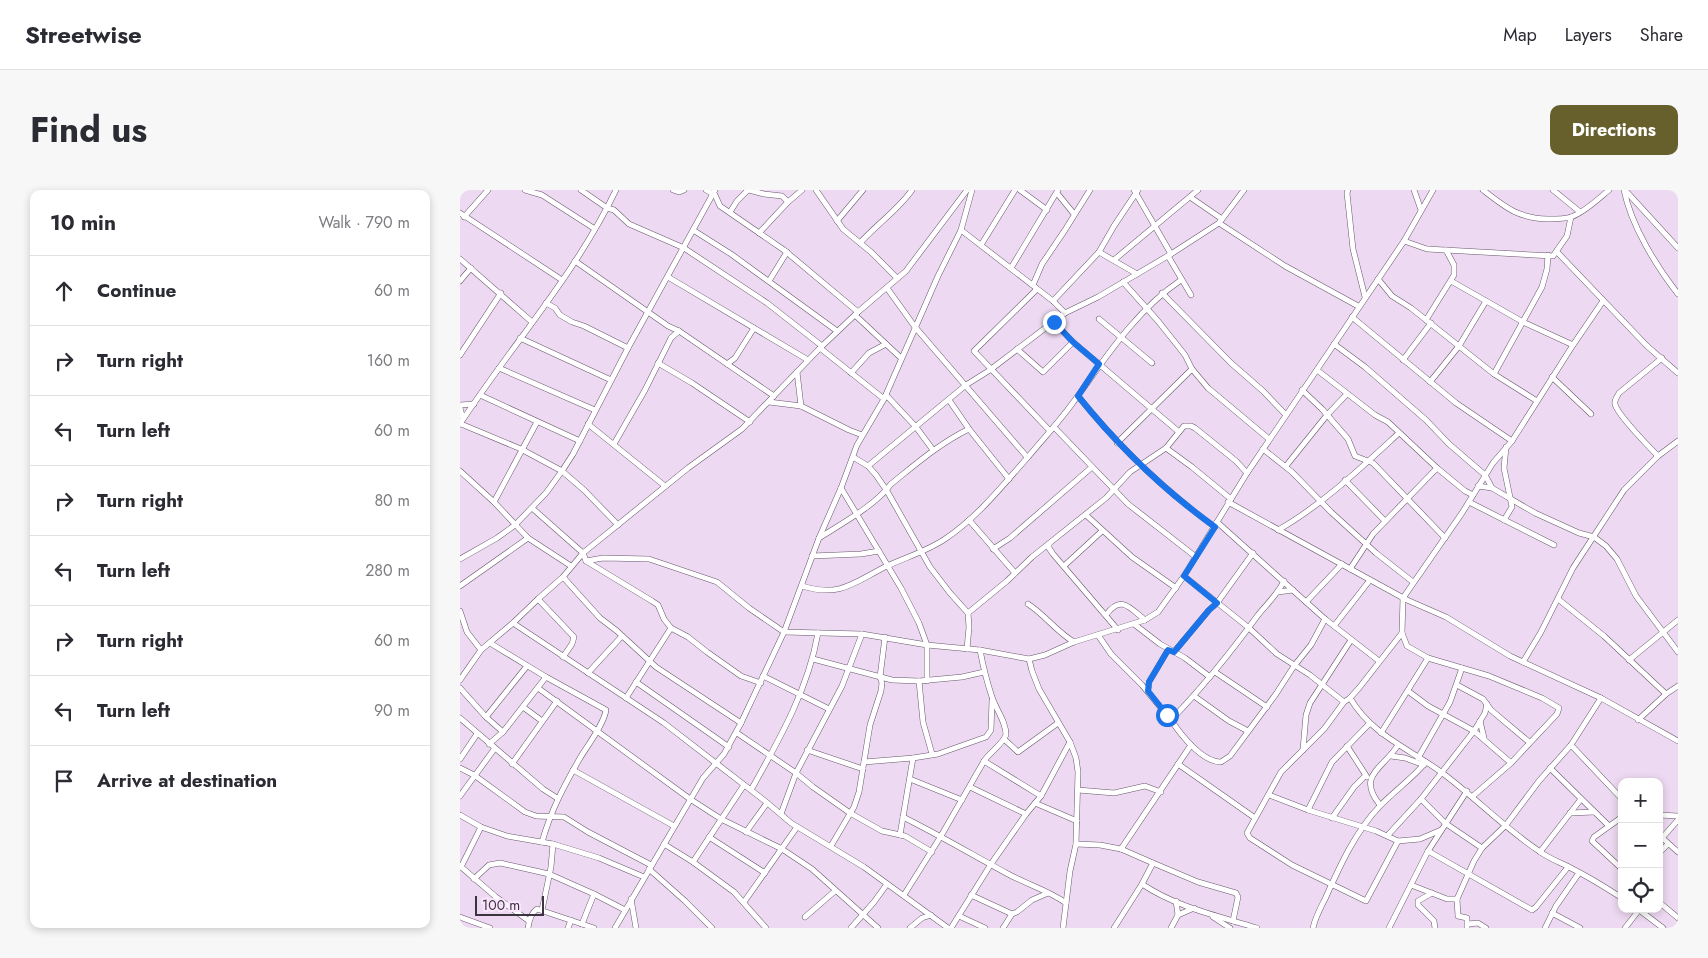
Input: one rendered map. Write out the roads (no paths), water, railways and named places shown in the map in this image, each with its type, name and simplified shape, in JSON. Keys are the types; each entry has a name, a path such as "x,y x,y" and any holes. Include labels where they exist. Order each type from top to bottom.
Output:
{"street":[{"path":"488,190 462,215 562,280"},
{"path":"525,190 542,195 595,230"},
{"path":"542,195 546,190"},
{"path":"581,190 607,208 614,210 629,224 684,248 767,303 851,373 885,397 916,428 933,450"},
{"path":"461,422 575,261 595,230 616,190"},
{"path":"673,190 679,192 684,190"},
{"path":"706,190 714,192"},
{"path":"730,212 748,190 764,194 772,192 782,196 788,202"},
{"path":"759,233 802,190"},
{"path":"816,190 843,229 897,278"},
{"path":"837,221 863,190"},
{"path":"860,243 901,205 912,190"},
{"path":"460,680 481,650 563,577 583,553 665,486 734,436 750,422 821,347 913,262 967,190"},
{"path":"615,928 703,778 729,747 737,733 784,632 819,538 862,435 885,397 938,276 961,230 972,190"},
{"path":"981,245 1015,190"},
{"path":"1020,190 1047,210"},
{"path":"1090,190 1042,264 1035,287 974,352 990,370 1134,509 1196,557"},
{"path":"1114,260 1198,190"},
{"path":"868,466 966,385 990,370 1065,314 1170,255 1221,221 1244,190"},
{"path":"1348,190 1353,249 1365,297"},
{"path":"1414,190 1421,210"},
{"path":"586,561 603,558 650,560 717,582 749,608 784,632 862,634 927,645 980,650 1030,659 1045,655 1074,642 1118,630 1145,620 1158,612 1176,588 1246,473 1404,241 1433,190"},
{"path":"1483,190 1515,213 1532,218 1571,217 1609,190"},
{"path":"1553,190 1580,212"},
{"path":"1625,190 1678,248"},
{"path":"1625,190 1628,206 1638,229 1668,281 1678,294"},
{"path":"1012,268 1058,191 1074,214"},
{"path":"1053,301 1099,252 1136,191 1155,225 1181,280 1191,295"},
{"path":"714,192 720,206 787,252 856,313 901,358"},
{"path":"460,559 497,538 515,525 532,508 562,471 714,192"},
{"path":"1190,197 1286,266 1358,306"},
{"path":"1404,241 1427,249 1553,256 1566,236 1571,217"},
{"path":"693,230 768,281 837,332"},
{"path":"961,230 1053,301 1065,314"},
{"path":"1403,360 1428,322 1451,281 1455,270 1446,250"},
{"path":"768,281 787,252"},
{"path":"1099,252 1137,274"},
{"path":"1557,252 1603,301 1678,373"},
{"path":"1494,374 1542,287 1547,269 1548,255"},
{"path":"460,259 532,322"},
{"path":"575,261 648,313 774,396"},
{"path":"460,281 471,268"},
{"path":"668,277 808,360"},
{"path":"1378,279 1392,296 1494,374 1537,402"},
{"path":"802,586 826,591 853,585 887,566 922,553 947,538 983,509 1052,429 1078,396 1099,364 1146,308 1162,293 1181,280"},
{"path":"1451,281 1523,322 1572,345"},
{"path":"1123,282 1185,355 1192,369 1208,388 1270,439"},
{"path":"887,288 915,327 1027,457"},
{"path":"460,355 501,293"},
{"path":"1162,293 1231,363 1263,391 1285,414"},
{"path":"1430,382 1459,346 1486,301"},
{"path":"1473,796 1511,763 1529,742 1558,714 1559,708 1489,676 1428,658 1407,646 1402,633 1403,598 1469,502 1485,475 1512,441 1572,345 1603,301"},
{"path":"546,303 572,322 628,348"},
{"path":"1352,317 1456,403 1512,441"},
{"path":"1099,319 1152,363"},
{"path":"1054,322 1073,342 1179,432"},
{"path":"668,326 671,338"},
{"path":"727,364 734,358 754,328"},
{"path":"614,444 671,338 679,332"},
{"path":"520,338 611,380"},
{"path":"1017,349 1043,372 1073,342"},
{"path":"851,373 869,353 886,344"},
{"path":"1334,344 1365,367 1426,420 1449,444 1485,475 1492,488"},
{"path":"1658,456 1615,406 1615,399 1619,393 1662,358"},
{"path":"658,363 692,383 750,422"},
{"path":"499,368 595,410"},
{"path":"1117,443 1192,369"},
{"path":"1316,370 1400,432 1437,468 1465,491 1473,495"},
{"path":"797,372 801,406"},
{"path":"1552,377 1591,414"},
{"path":"1302,390 1348,439 1355,456 1376,466 1444,538"},
{"path":"1286,466 1327,415 1347,394"},
{"path":"480,395 580,440"},
{"path":"1078,396 1117,443 1140,466 1184,504 1216,524 1254,553 1325,619 1379,661"},
{"path":"949,400 1008,479"},
{"path":"769,402 801,406 862,435"},
{"path":"461,422 460,406 474,404"},
{"path":"461,422 521,449 562,471 584,490 618,525"},
{"path":"494,502 537,422"},
{"path":"588,424 665,486"},
{"path":"968,614 1038,553 1086,515 1114,490 1122,479 1166,448 1184,426 1195,428 1236,461 1246,473"},
{"path":"819,538 887,491 892,484 933,450 969,429"},
{"path":"1278,530 1303,515 1368,462 1400,432"},
{"path":"1523,662 1541,632 1573,568 1624,490 1658,456 1678,441"},
{"path":"1504,520 1511,511 1511,499 1504,468 1506,447"},
{"path":"1166,448 1192,467 1229,501 1278,530 1403,598 1446,617 1510,656 1601,698 1678,741"},
{"path":"1263,449 1286,466 1350,530 1413,582"},
{"path":"853,457 868,466 887,491 930,566 968,614 967,649"},
{"path":"993,549 1016,533 1092,467"},
{"path":"1350,569 1366,543 1437,468"},
{"path":"460,471 494,502 528,538 571,566"},
{"path":"1345,480 1385,521"},
{"path":"1478,486 1492,488 1556,523 1594,537 1606,546 1617,559 1636,596 1678,652"},
{"path":"841,488 913,610 927,645 927,681"},
{"path":"1469,502 1554,545"},
{"path":"532,508 583,553 586,561 658,606 671,628 688,637 741,676 760,683"},
{"path":"1086,515 1147,569 1176,588"},
{"path":"969,520 1015,573"},
{"path":"1064,566 1102,531"},
{"path":"460,586 528,538"},
{"path":"1049,544 1049,548 1055,556 1118,630"},
{"path":"812,556 861,554 878,551"},
{"path":"1038,553 1055,556"},
{"path":"1148,691 1149,682 1171,651 1217,603 1254,553"},
{"path":"1306,602 1342,564"},
{"path":"1184,576 1249,628 1269,648 1322,684 1344,702"},
{"path":"563,577 600,618 650,662 741,723"},
{"path":"1334,626 1370,580"},
{"path":"1171,720 1215,672 1278,592 1284,581"},
{"path":"1278,592 1293,590"},
{"path":"538,599 574,636 572,644 563,657"},
{"path":"1558,599 1604,636 1666,694"},
{"path":"1028,604 1074,642"},
{"path":"1106,615 1112,607 1123,604 1145,620"},
{"path":"460,611 467,632 481,650"},
{"path":"1098,636 1116,659 1148,691 1191,745 1204,756 1216,762 1221,762 1230,756 1267,707 1294,666 1315,639 1325,619"},
{"path":"1629,660 1678,620"},
{"path":"513,623 672,729 797,827 832,846 904,894 950,928 991,864 1026,814 1042,796 1070,742"},
{"path":"1134,624 1210,677"},
{"path":"626,698 671,628"},
{"path":"751,790 800,694 813,658 818,633"},
{"path":"1398,841 1366,901 1292,865 1250,838 1247,833 1281,772 1324,729 1344,702 1350,698 1402,633"},
{"path":"781,814 796,773 849,667 862,634"},
{"path":"588,673 622,636"},
{"path":"832,846 859,792 870,726 881,691 882,683 880,677 885,637"},
{"path":"1303,750 1306,715 1310,703 1351,640"},
{"path":"490,643 546,677 605,709 606,712 557,798 542,842"},
{"path":"904,894 932,852 984,761 1004,738 1006,730 1002,717 992,699 980,650"},
{"path":"813,658 892,680 919,682 962,677 984,672"},
{"path":"1381,733 1428,658"},
{"path":"1030,659 1032,671 1039,689 1070,742 1076,758 1078,821 1063,928"},
{"path":"486,716 527,666"},
{"path":"1418,758 1443,714 1457,685 1462,668"},
{"path":"1215,672 1267,707"},
{"path":"763,676 829,709"},
{"path":"489,744 503,732 546,677"},
{"path":"636,682 729,747"},
{"path":"919,682 923,722 932,754"},
{"path":"1142,685 1149,682"},
{"path":"1457,685 1483,698 1491,710 1529,742"},
{"path":"1638,720 1666,694 1678,686"},
{"path":"460,688 503,732"},
{"path":"538,688 690,799 721,819 782,850 812,869 878,928"},
{"path":"1408,691 1443,714 1474,731 1511,763"},
{"path":"1194,696 1229,721 1248,731"},
{"path":"1350,698 1369,724 1467,791 1540,852 1579,872 1618,896"},
{"path":"1486,928 1478,923 1467,926 1467,918 1458,916 1457,899 1468,874 1482,848 1506,825 1550,768 1571,745 1601,698"},
{"path":"864,762 938,754 988,736 991,730 992,699"},
{"path":"512,764 557,701"},
{"path":"1388,836 1421,799 1474,731 1485,713 1487,704"},
{"path":"523,707 542,721"},
{"path":"1485,713 1491,710"},
{"path":"460,718 543,790 557,798"},
{"path":"1480,721 1484,738"},
{"path":"1004,738 1018,752 1058,723"},
{"path":"1308,810 1332,762 1369,724"},
{"path":"737,733 850,813 882,831 905,836 932,852"},
{"path":"460,759 477,734"},
{"path":"1122,849 1191,745"},
{"path":"1380,805 1370,788 1370,780 1398,745"},
{"path":"1571,745 1618,795"},
{"path":"1348,746 1365,776 1370,780"},
{"path":"460,796 495,748"},
{"path":"807,750 863,769"},
{"path":"1391,756 1425,763"},
{"path":"900,834 913,758"},
{"path":"984,761 1042,796"},
{"path":"1313,928 1331,885 1362,827 1380,805 1408,782 1425,763"},
{"path":"1178,764 1255,818"},
{"path":"460,768 474,775 525,812 536,816 564,817 650,867 686,901 708,926"},
{"path":"1550,768 1609,826"},
{"path":"573,770 674,826"},
{"path":"1332,818 1354,787 1365,776"},
{"path":"910,779 962,800"},
{"path":"693,862 744,784"},
{"path":"1078,790 1119,793 1145,786 1161,792"},
{"path":"970,787 1026,814"},
{"path":"1389,928 1428,851 1467,791"},
{"path":"1269,795 1398,841 1420,840 1441,830"},
{"path":"1421,799 1445,824 1482,848"},
{"path":"1540,852 1581,799"},
{"path":"746,832 767,803"},
{"path":"1035,803 1078,821"},
{"path":"1575,806 1586,804"},
{"path":"1570,813 1594,812"},
{"path":"460,816 481,827 507,836 553,844 599,858 644,877"},
{"path":"1663,816 1678,816"},
{"path":"903,817 941,836 1007,874 1058,897 1066,903"},
{"path":"1618,820 1594,837 1592,841 1621,868"},
{"path":"1663,833 1678,820"},
{"path":"481,827 460,866 496,897 529,921"},
{"path":"744,902 797,827"},
{"path":"709,837 765,873"},
{"path":"1663,839 1678,852"},
{"path":"1420,840 1432,845"},
{"path":"542,910 550,874 553,844"},
{"path":"664,844 693,862 734,892 766,928"},
{"path":"1076,844 1100,845 1122,849 1198,882 1236,893 1238,897 1233,921"},
{"path":"1663,849 1668,844"},
{"path":"1428,851 1532,910 1568,866"},
{"path":"1114,928 1153,863"},
{"path":"474,878 489,864 550,874 625,910"},
{"path":"1545,928 1552,913 1579,872"},
{"path":"851,928 887,884"},
{"path":"1142,884 1164,897 1208,914 1256,928"},
{"path":"1411,885 1447,899 1457,899"},
{"path":"805,917 835,891"},
{"path":"1058,897 1067,892"},
{"path":"1003,928 1012,914 1032,900 1048,893"},
{"path":"1432,893 1418,901 1418,905 1434,921 1436,928"},
{"path":"582,924 594,894"},
{"path":"971,895 1012,914"},
{"path":"631,899 636,928"},
{"path":"1171,928 1178,915 1176,901"},
{"path":"1663,905 1678,918"},
{"path":"1178,915 1194,908"},
{"path":"528,928 529,921 535,910 542,910 594,928"},
{"path":"922,918 925,911"},
{"path":"1552,913 1580,928"},
{"path":"1625,928 1635,913"},
{"path":"1643,913 1663,928"},
{"path":"1208,914 1230,928"},
{"path":"910,928 922,918 931,915"},
{"path":"959,916 985,928"},
{"path":"460,917 490,928"},
{"path":"568,928 571,920"}]}
